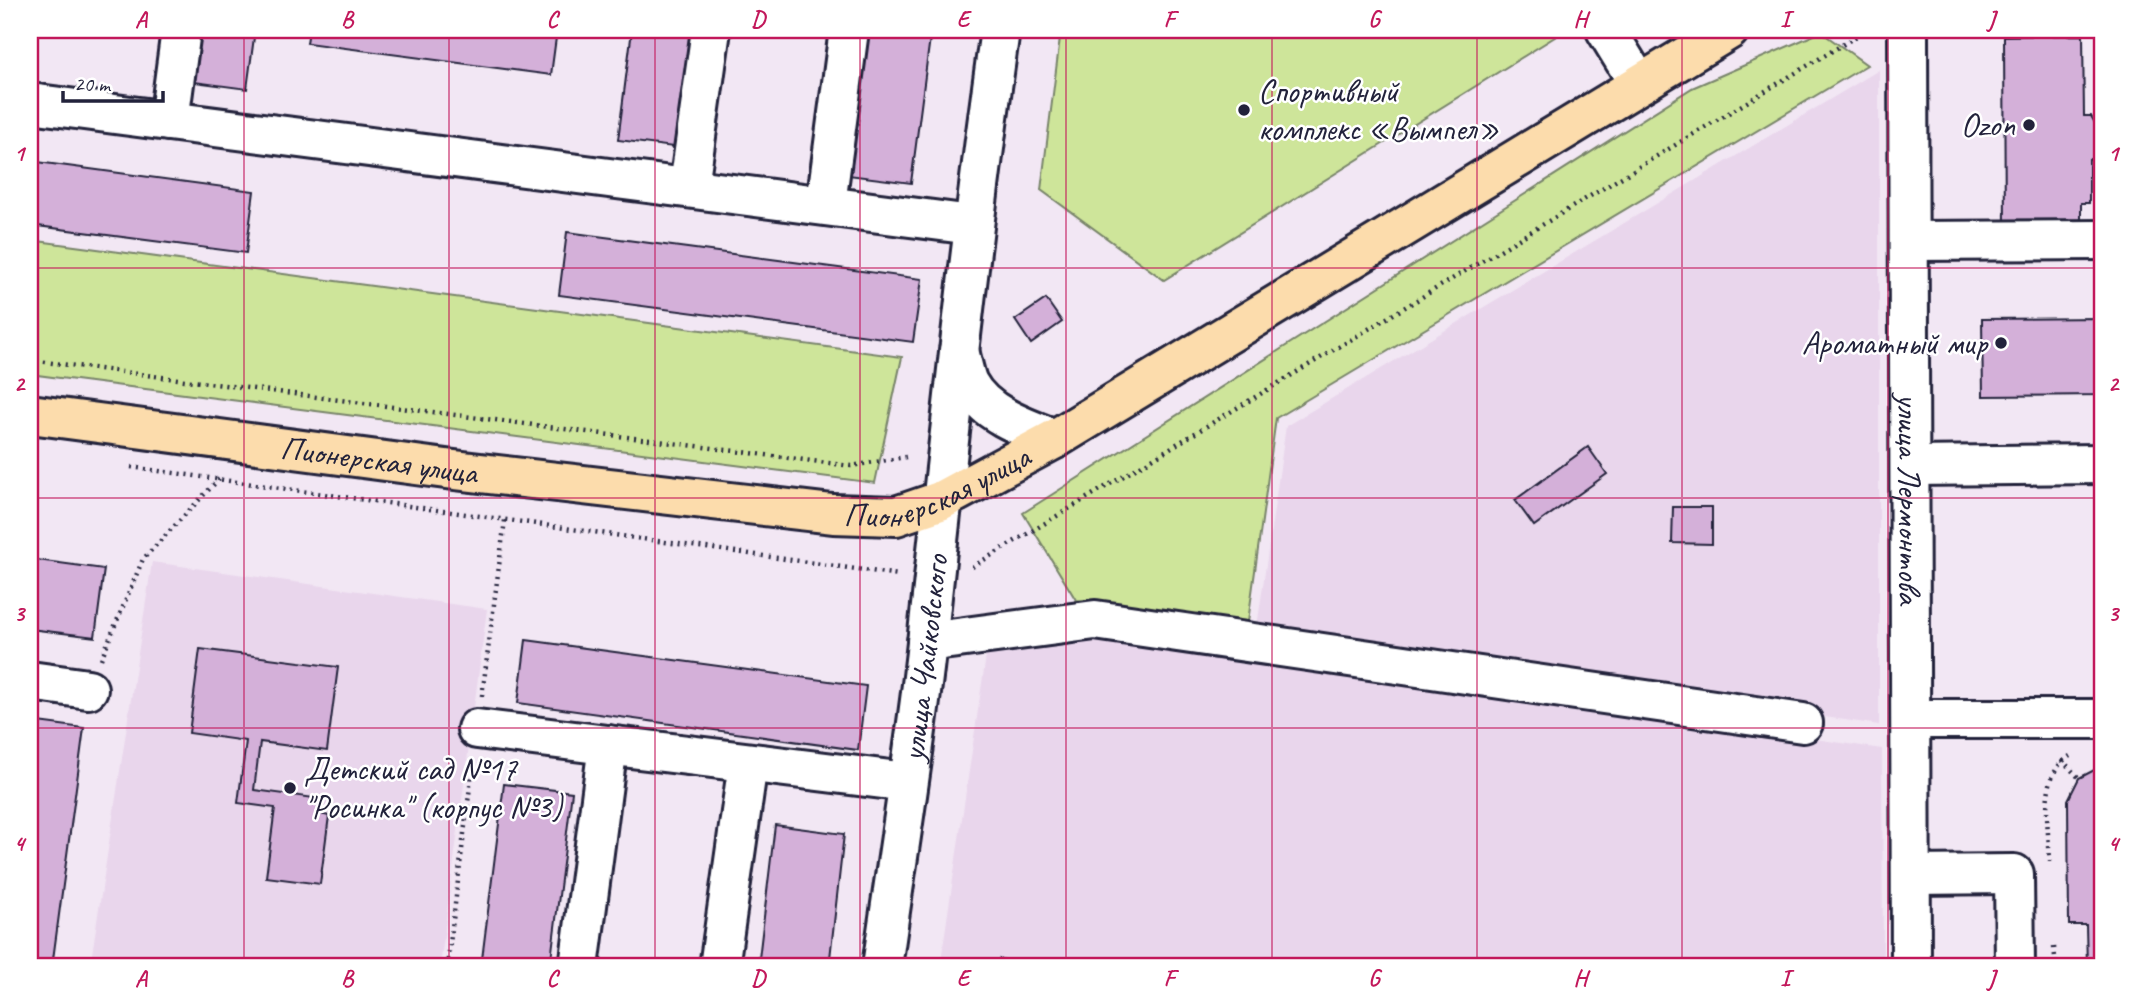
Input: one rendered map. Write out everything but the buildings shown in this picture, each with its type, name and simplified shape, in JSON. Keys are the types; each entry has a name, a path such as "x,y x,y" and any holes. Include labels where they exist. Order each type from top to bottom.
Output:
{"main road":[{"name":"Пионерская улица","path":"30,414 460,471 833,514 897,516 940,501 1055,439 1729,30"}],"street":[{"path":"169,121 181,30"},
{"path":"689,187 711,30"},
{"path":"826,204 849,30"},
{"name":"улица Чайковского","path":"882,967 927,642 940,501 972,225 1000,30"},
{"path":"1605,30 1639,84"},
{"name":"улица Лермонтова","path":"1908,30 1911,967"},
{"path":"30,103 972,225"},
{"path":"1909,241 2102,240"},
{"name":"улица Чайковского","path":"958,349 969,384 987,406 1018,425 1055,439"},
{"path":"1910,466 2102,464"},
{"path":"927,642 1095,620 1803,723"},
{"path":"30,681 88,689"},
{"path":"1911,719 2102,719"},
{"path":"477,729 907,782"},
{"path":"579,967 607,745"},
{"path":"719,967 748,763"},
{"path":"1911,875 2014,874 2015,967"}],"path":[{"path":"962,573 1857,36"},
{"path":"30,360 851,466 906,457"},
{"path":"125,466 904,576"},
{"path":"88,689 143,559 219,480"},
{"path":"2050,871 2048,788 2062,760 2074,753"},
{"path":"2062,760 2079,778"},
{"path":"2053,940 2056,967"}],"shaded area":[{"path":"1879,70 1879,725 1256,634 1286,426"},
{"name":"Детский сад №17 \"Росинка\" (корпус №3)","path":"152,562 487,609 440,967 90,967"},
{"path":"1093,631 1882,749 1883,967 940,967 986,656"}],"green space":[{"name":"Спортивный комплекс «Вымпел»","path":"1061,30 1566,30 1164,280 1041,190"},
{"path":"1821,32 1867,65 1276,418 1248,622 1076,600 1023,513 1692,88"},
{"path":"30,240 902,357 875,483 30,374"}],"place":[{"name":"Спортивный комплекс «Вымпел»","path":"1244,110"},
{"name":"Ozon","path":"2029,125"},
{"name":"Ароматный мир","path":"2001,343"},
{"name":"Детский сад №17 \"Росинка\" (корпус №3)","path":"290,788"}]}
